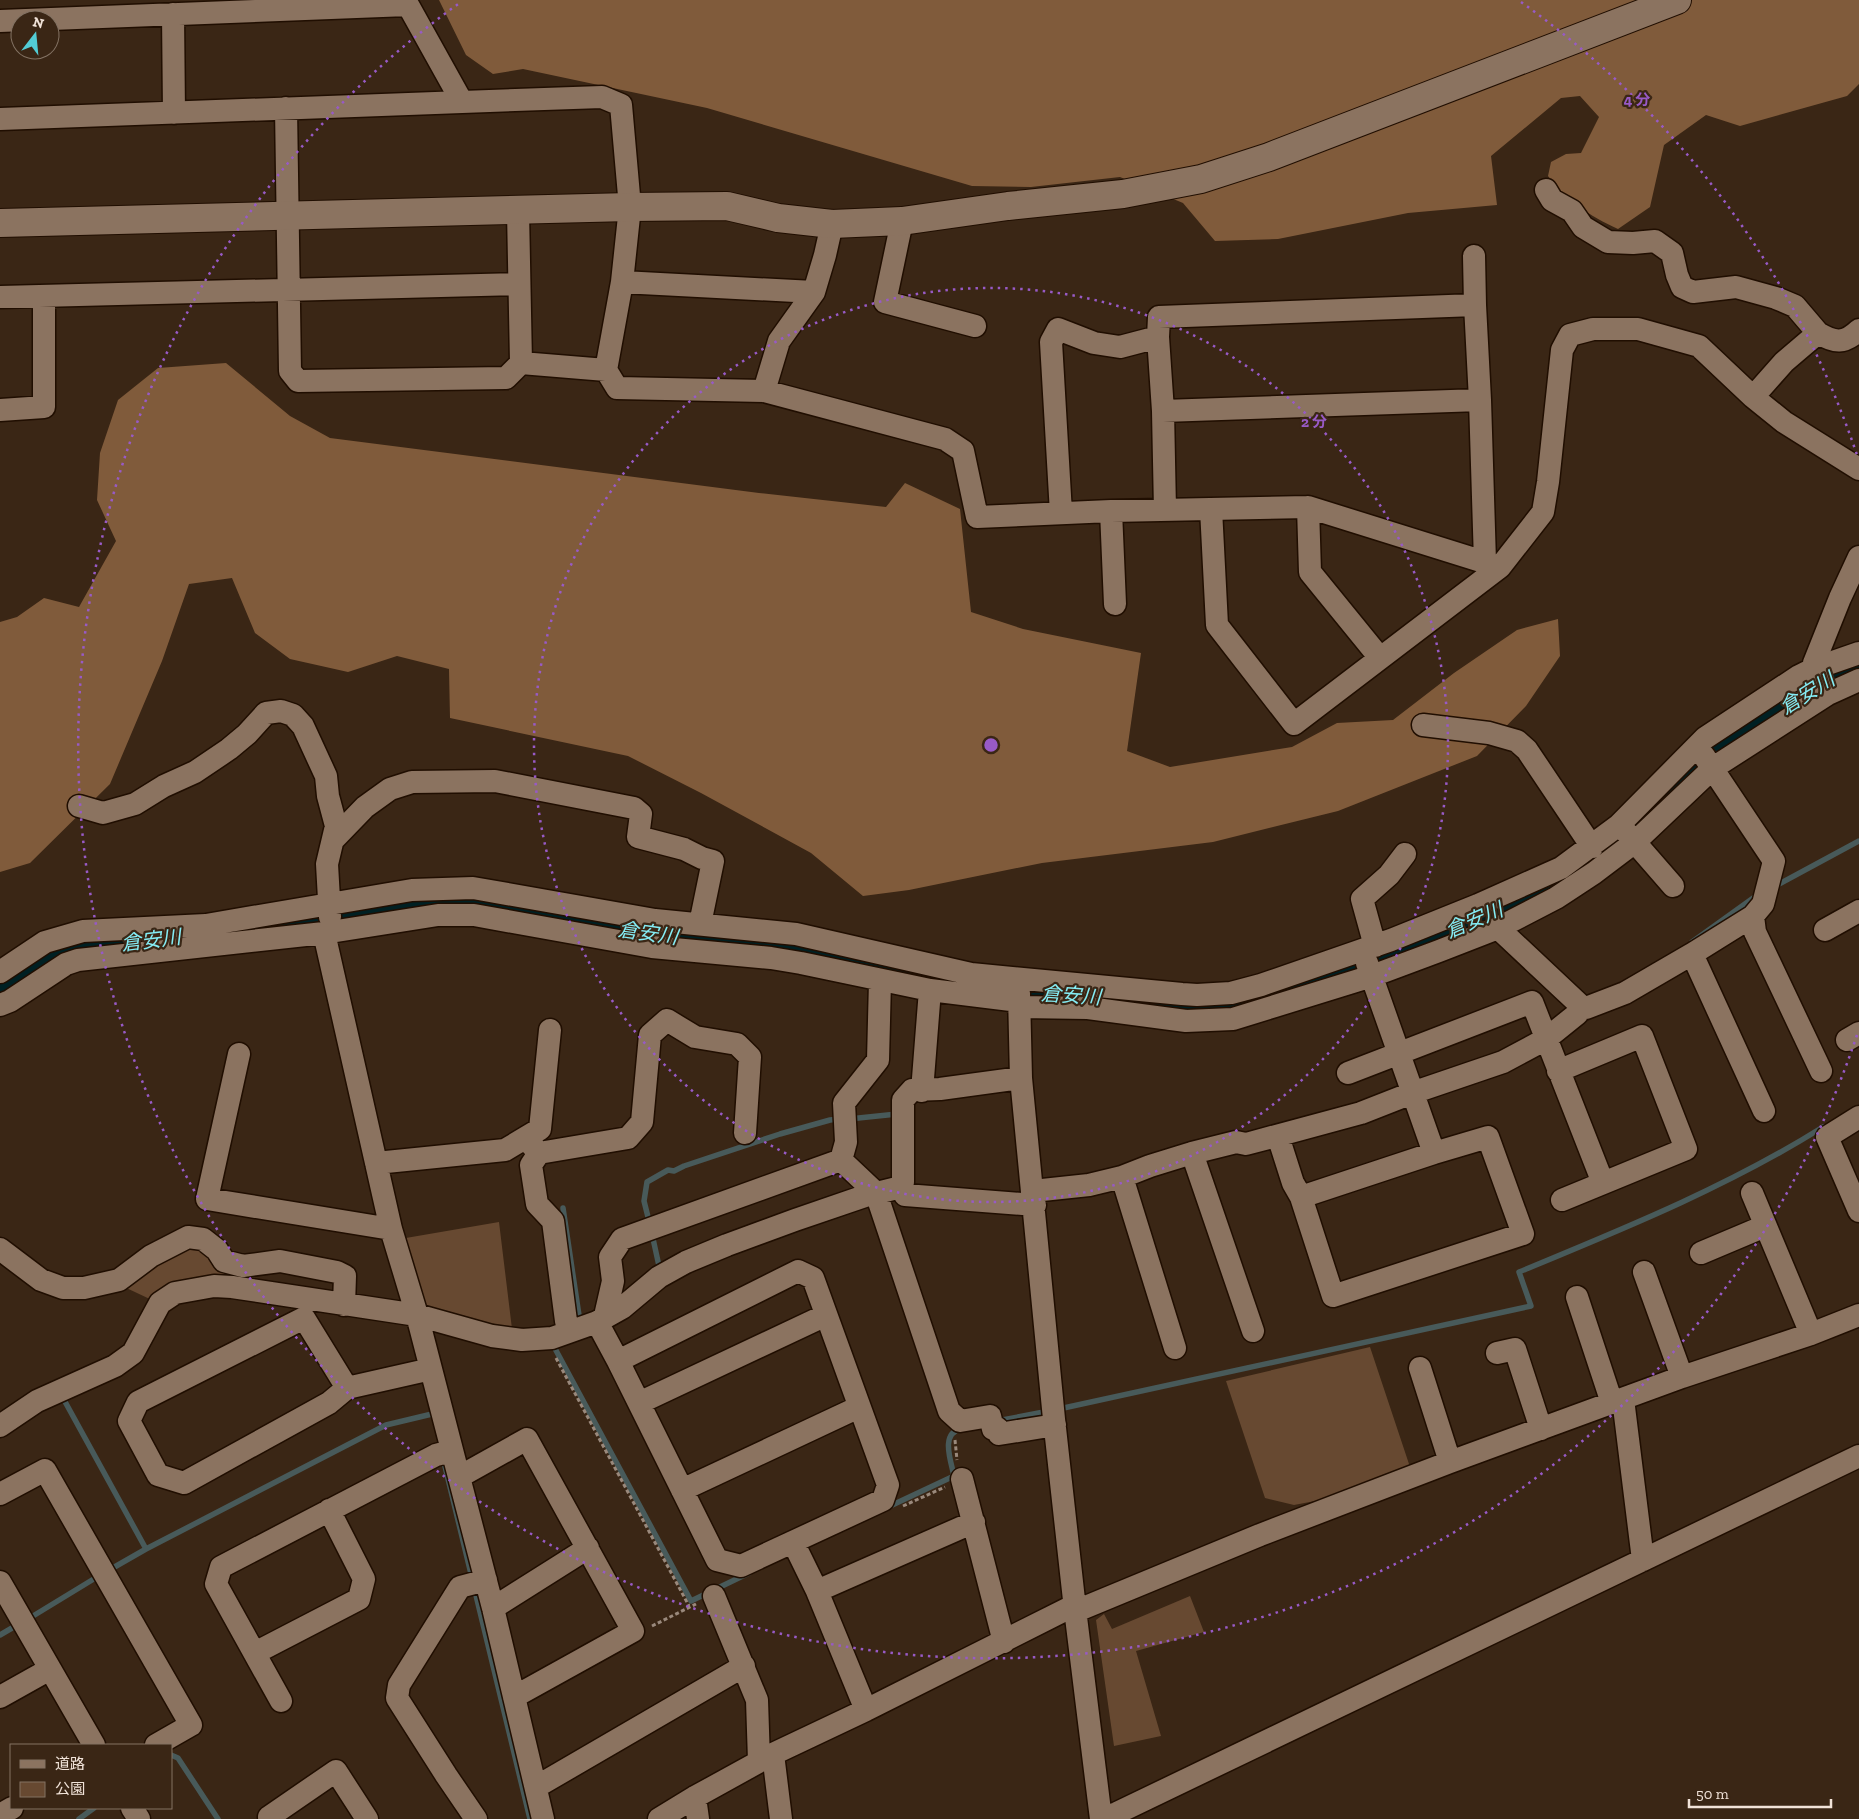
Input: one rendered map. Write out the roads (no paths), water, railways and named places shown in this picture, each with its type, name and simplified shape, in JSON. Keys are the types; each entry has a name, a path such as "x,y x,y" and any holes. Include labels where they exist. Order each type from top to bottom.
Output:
{"street":[{"path":"0,223 727,206 778,218 832,224 902,221 1008,206 1123,194 1201,179 1269,157 1677,0"},
{"path":"0,21 88,9 173,14 406,3 462,102"},
{"path":"173,14 174,112"},
{"path":"0,119 602,97 621,105 630,207 622,282 606,370 616,388 764,391 945,439 963,452 977,517 1111,511 1308,507 1492,564"},
{"path":"286,108 290,371 298,382 506,378 521,363 518,210"},
{"path":"1546,190 1552,200 1572,211 1583,227 1608,242 1633,243 1655,241 1672,253 1682,287 1693,292 1736,287 1776,298 1795,306 1818,333 1829,339 1839,341 1851,337 1859,330"},
{"path":"902,221 885,302 975,326"},
{"path":"764,391 779,341 814,292 832,224"},
{"path":"1474,256 1480,400 1492,564"},
{"path":"622,282 814,292"},
{"path":"0,297 519,284"},
{"path":"0,410 44,407 44,296"},
{"path":"1165,510 1163,411 1158,337 1159,317 1475,305"},
{"path":"1061,513 1051,342 1058,328 1094,343 1120,347 1158,337"},
{"path":"1211,509 1217,625 1294,724 1380,658 1492,564 1543,512 1562,350 1570,335 1593,329 1638,329 1699,346 1753,397 1784,422 1859,469"},
{"path":"1753,397 1784,362 1818,333"},
{"path":"521,363 606,370"},
{"path":"1163,411 1480,400"},
{"path":"1308,507 1310,572 1380,658"},
{"path":"1111,511 1115,604"},
{"path":"1821,682 1840,598 1859,557"},
{"path":"0,972 45,942 83,931 206,924 412,890 473,888 655,920 796,934 962,983 1019,1004 1088,1008 1186,1021 1233,1019 1369,960 1478,906 1561,868 1592,847 1627,834 1707,753 1821,682 1859,653"},
{"path":"0,1005 10,1001 66,964 78,960 327,932 438,915 474,915 652,947 794,962 930,990 962,983 1018,978 1182,994 1231,993 1498,928 1556,898 1594,873 1627,834 1707,753 1799,676 1821,682 1859,680"},
{"path":"80,806 103,812 135,804 164,786 195,772 247,734 266,713 281,711 293,714 303,726 326,776 328,796 336,826 328,864 330,903 327,932 391,1229 417,1315 424,1371 444,1453 459,1477 477,1582 493,1608 543,1819"},
{"path":"1423,726 1489,733 1517,741 1527,750 1592,847"},
{"path":"901,1187 905,1194 1037,1194 1089,1185 1123,1182 1150,1166 1192,1153 1236,1142 1246,1144 1278,1136 1413,1097 1503,1062 1546,1039 1582,1008 1636,988 1753,916 1763,904 1774,861 1707,753"},
{"path":"333,840 365,807 390,789 412,782 495,782 634,808 641,814 638,836 684,849 713,861 700,924"},
{"path":"1627,834 1673,886"},
{"path":"1405,854 1389,875 1362,899 1369,960 1413,1097 1434,1153"},
{"path":"1825,930 1859,911"},
{"path":"1753,916 1755,932 1821,1071"},
{"path":"1498,928 1580,1004 1582,1008"},
{"path":"1692,954 1764,1110"},
{"path":"1018,978 1021,1078 1037,1194 1054,1416 1075,1609 1103,1815 1859,1456"},
{"path":"841,1160 846,1142 844,1103 878,1060 880,981"},
{"path":"922,1091 930,990"},
{"path":"1348,1073 1532,1002 1603,1182"},
{"path":"376,1163 532,1146 628,1138 642,1122 650,1035 667,1020 695,1038 737,1044 750,1057 745,1133"},
{"path":"550,1030 540,1129 532,1146 531,1165 537,1204 553,1220 566,1321"},
{"path":"1558,1071 1642,1036 1686,1149 1562,1200"},
{"path":"239,1054 207,1199 391,1229"},
{"path":"0,1426 37,1401 115,1366 132,1353 160,1303 175,1293 214,1286 232,1287 417,1315 492,1336 522,1340 552,1338 604,1314 622,1308 659,1277 686,1262 786,1223 877,1197 901,1187 903,1182 903,1100 912,1090 922,1091 1021,1078"},
{"path":"1859,1117 1827,1137 1859,1211"},
{"path":"1278,1136 1293,1183 1301,1197 1333,1296 1523,1234 1488,1137 1301,1197"},
{"path":"1192,1153 1253,1331"},
{"path":"841,1160 877,1197 950,1411 960,1421 990,1416 993,1429 997,1428 999,1434 1054,1416"},
{"path":"618,1360 798,1272 813,1278 888,1484 883,1500 741,1566 717,1560 618,1360 604,1314 613,1281 610,1256 622,1239 841,1160"},
{"path":"1123,1182 1176,1348"},
{"path":"1752,1193 1811,1334"},
{"path":"1701,1253 1765,1226"},
{"path":"0,1249 41,1280 63,1288 84,1288 118,1280 151,1256 188,1237 203,1239 217,1250 224,1261 243,1266 280,1261 337,1272 345,1276 344,1305"},
{"path":"1644,1272 1682,1377"},
{"path":"288,1296 304,1318 347,1388"},
{"path":"1577,1297 1618,1401 1643,1560"},
{"path":"639,1403 826,1315"},
{"path":"659,1819 766,1758 1068,1609 1081,1609 1260,1535 1450,1462 1682,1377 1811,1334 1859,1315"},
{"path":"304,1318 138,1402 129,1421 158,1475 184,1483 329,1403 347,1388 424,1371"},
{"path":"1497,1353 1515,1349 1541,1429"},
{"path":"1420,1368 1450,1462"},
{"path":"682,1490 859,1407"},
{"path":"459,1477 527,1439 632,1632 514,1697"},
{"path":"281,1701 216,1584 222,1567 329,1510 444,1453"},
{"path":"0,1494 45,1470 191,1725 158,1744"},
{"path":"962,1479 1004,1642"},
{"path":"255,1653 359,1599 364,1579 329,1510"},
{"path":"817,1591 974,1522"},
{"path":"793,1542 817,1591 866,1710"},
{"path":"493,1608 588,1548"},
{"path":"0,1582 93,1744"},
{"path":"476,1819 397,1698 400,1685 460,1587 477,1582"},
{"path":"714,1596 757,1700 766,1758 781,1819"},
{"path":"536,1787 744,1666"},
{"path":"0,1697 50,1668"},
{"path":"271,1819 269,1816 336,1771 367,1819"},
{"path":"695,1797 698,1819"}],"waterway":[{"name":"倉安川","path":"1643,815 1699,762 1832,677 1859,664"},
{"path":"1779,884 1859,841"},
{"name":"倉安川","path":"1026,992 1105,998 1174,1008 1213,1009 1240,1005 1353,969 1494,914 1579,867"},
{"path":"1692,942 1756,896"},
{"name":"倉安川","path":"342,917 427,900 483,903 655,936 781,946 953,983"},
{"name":"倉安川","path":"0,991 65,952 93,946 313,921"},
{"path":"849,1119 897,1114 897,1117"},
{"path":"650,1225 644,1201 647,1182 668,1170 674,1171 780,1134 840,1119"},
{"path":"1059,1409 1531,1306 1519,1272 1636,1223 1712,1188 1787,1149 1823,1127"},
{"path":"563,1208 580,1322"},
{"path":"652,1234 659,1266 656,1270"},
{"path":"552,1343 691,1601 749,1573"},
{"path":"60,1397 63,1398 146,1549 386,1425 432,1414"},
{"path":"997,1421 1049,1411"},
{"path":"888,1507 954,1476 948,1448 951,1436 961,1429"},
{"path":"443,1458 472,1578"},
{"path":"111,1569 146,1549"},
{"path":"33,1616 97,1577"},
{"path":"474,1587 530,1819"},
{"path":"0,1635 12,1628"},
{"path":"172,1755 178,1758 218,1819"},
{"path":"79,1819 93,1809"}]}
